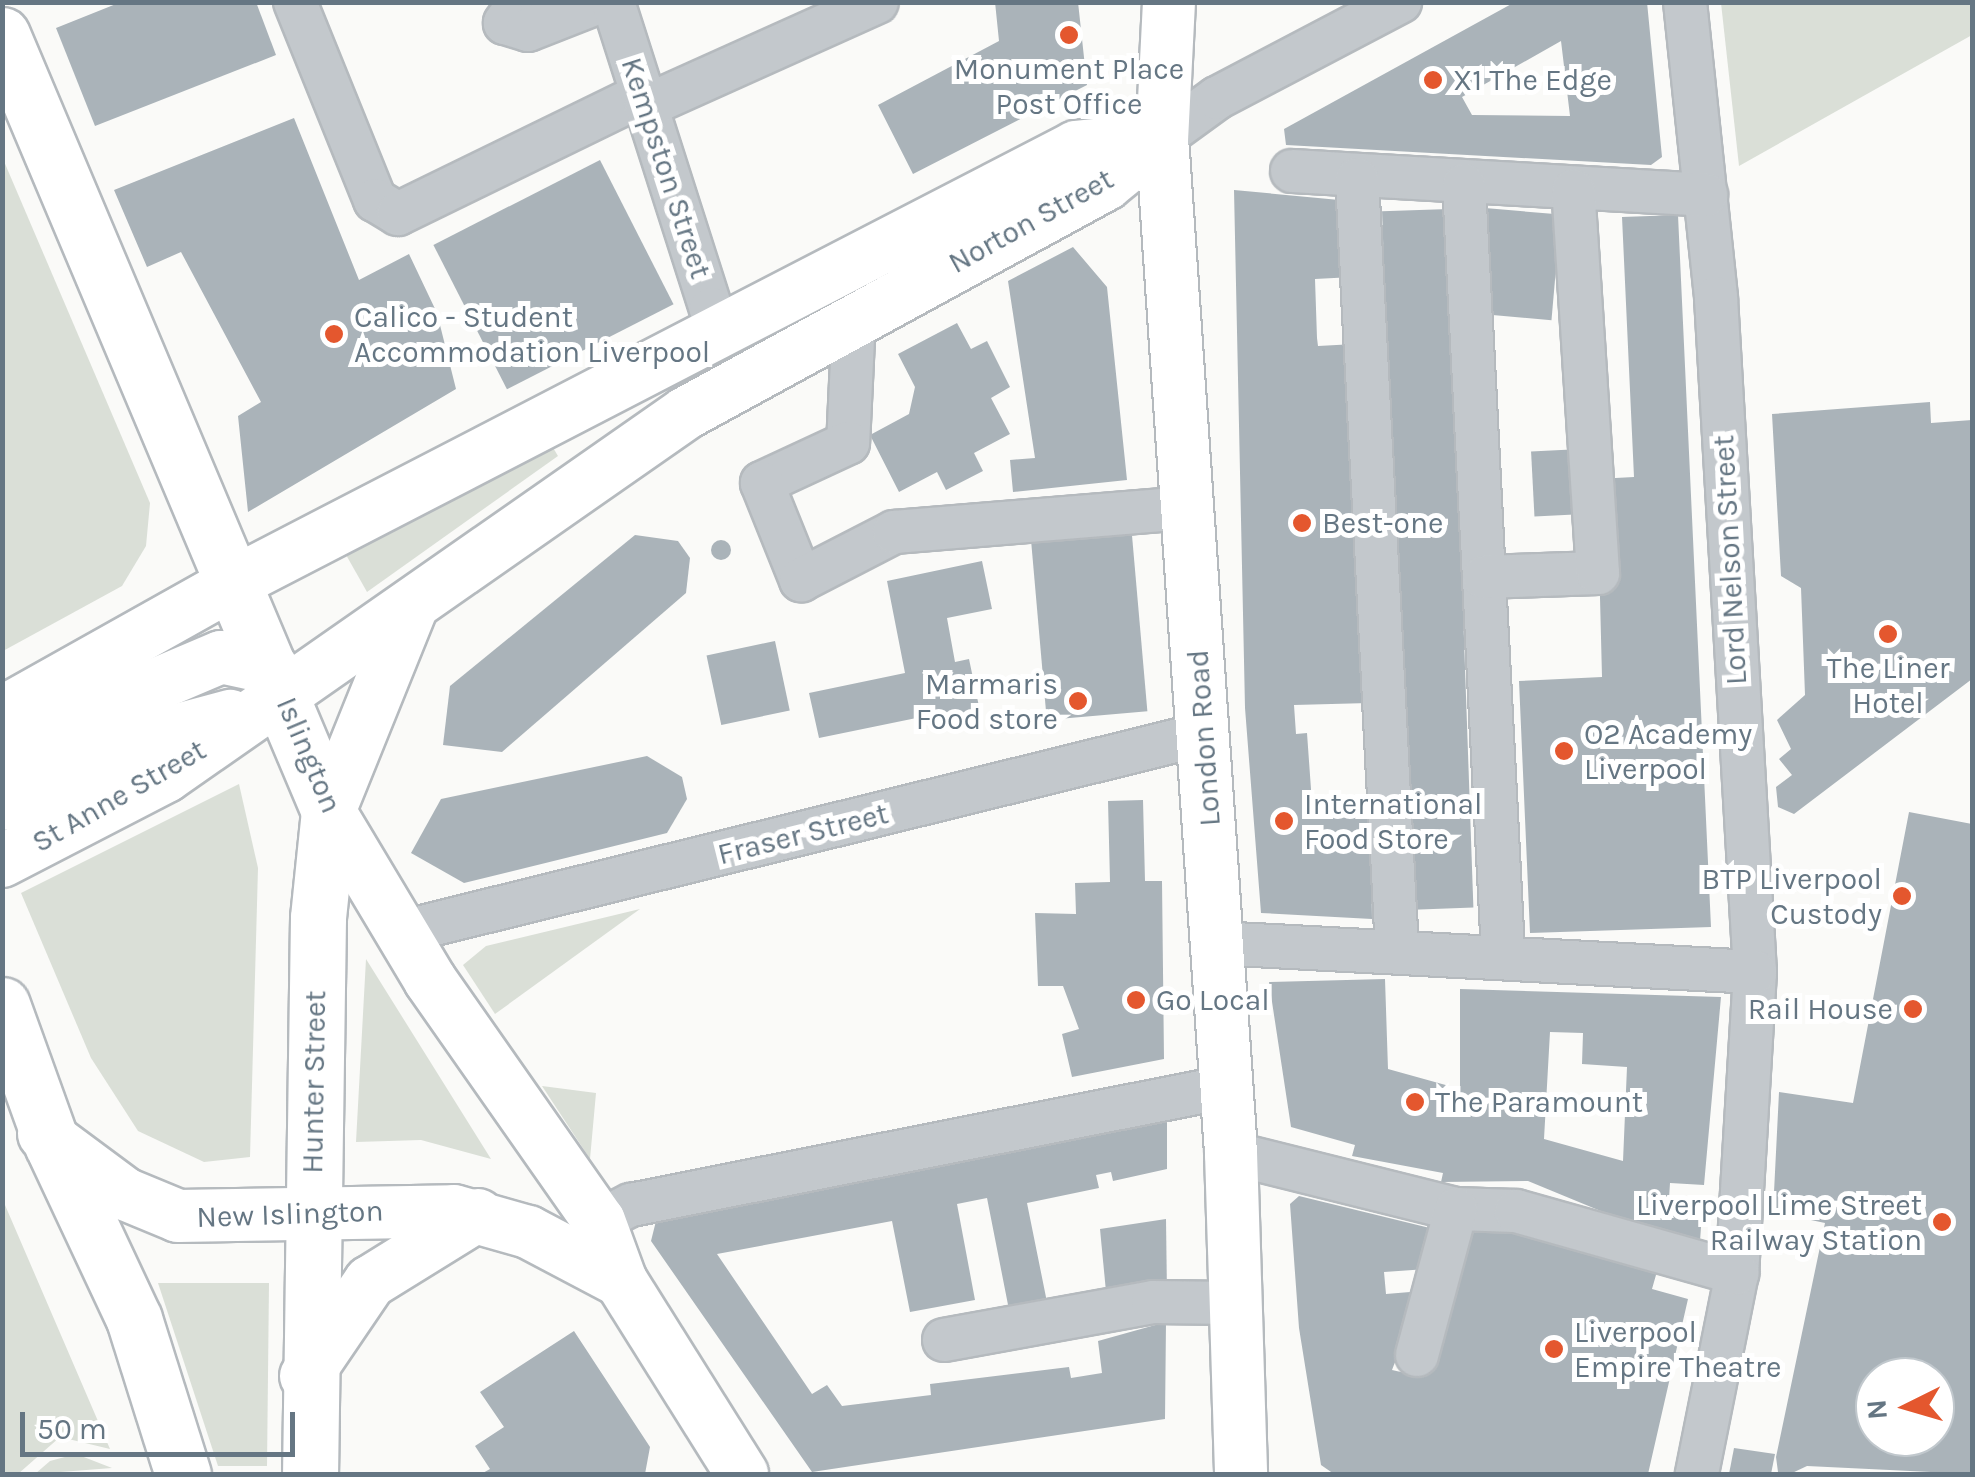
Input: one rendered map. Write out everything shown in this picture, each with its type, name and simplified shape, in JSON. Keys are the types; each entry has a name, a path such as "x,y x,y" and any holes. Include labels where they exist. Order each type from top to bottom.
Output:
{"highway":[{"name":"Islington","path":"2,35 238,580 272,690 329,811"},
{"name":"Hunter Street","path":"310,1474 306,1376 329,811"},
{"path":"2,1005 52,1144 134,1320 184,1474"}],"main road":[{"name":"London Road","path":"1169,2 1162,138 1232,1153 1241,1474"},
{"name":"Norton Street","path":"272,690 412,606 686,413 1106,184 1162,138"},
{"name":"Norton Street","path":"238,580 1087,142 1162,138"},
{"path":"2,713 238,580"},
{"path":"329,811 412,606"},
{"path":"2,750 222,658 272,690"},
{"path":"2,804 129,744 272,690"},
{"name":"St Anne Street","path":"2,861 166,776 272,690"},
{"name":"Islington","path":"329,811 402,932 599,1221 621,1281 742,1474"},
{"name":"New Islington","path":"2,1085 52,1144 124,1194 178,1216 478,1215 621,1281"},
{"path":"306,1376 370,1282 478,1215"}],"street":[{"path":"295,2 375,200 398,214 644,100 878,2"},
{"path":"520,2 505,23 528,30 599,2"},
{"name":"Kempston Street","path":"614,2 644,100 692,195 711,309 728,328"},
{"path":"1162,138 1218,98 1400,2"},
{"name":"Lord Nelson Street","path":"1685,2 1706,195 1755,972 1760,1152 1697,1474"},
{"path":"1292,170 1358,180 1706,195"},
{"path":"1358,180 1397,949"},
{"path":"1464,186 1503,953"},
{"path":"1484,577 1598,573 1573,191"},
{"path":"854,318 848,443 762,483 800,580 908,530 1188,508"},
{"name":"Fraser Street","path":"402,932 1203,734"},
{"path":"1217,943 1503,953 1755,972"},
{"path":"599,1221 631,1205 1226,1087"},
{"path":"1232,1153 1456,1208 1516,1211 1736,1273"},
{"path":"1417,1355 1456,1208"},
{"path":"944,1340 1153,1302 1236,1303"}],"shaded area":[{"path":"1721,3 1972,3 1972,35 1739,166"},
{"path":"3,159 150,503 146,546 122,586 3,651"},
{"path":"552,446 558,456 367,592 345,553"},
{"path":"239,784 258,868 250,1157 204,1162 138,1131 91,1058 21,893"},
{"path":"640,909 495,1014 463,965 486,946"},
{"path":"366,959 491,1159 421,1140 356,1142"},
{"path":"542,1086 596,1093 590,1159"},
{"path":"2,1198 110,1449 60,1437 18,1474 3,1474"},
{"path":"158,1283 269,1283 267,1466 218,1466"},
{"path":"76,1454 112,1468 35,1474 50,1461"}],"building":[{"path":"121,2 256,2 276,55 95,126 56,28"},
{"path":"995,2 1078,2 1087,85 913,174 878,105 999,41"},
{"name":"X1 The Edge","path":"1515,2 1647,2 1662,157 1651,165 1286,145 1284,129","holes":["1561,41 1570,116 1472,115 1462,97"]},
{"name":"Calico - Student Accommodation Liverpool","path":"294,118 359,280 409,254 437,313 456,389 248,512 238,416 261,402 181,252 147,267 114,190"},
{"path":"600,160 674,304 507,389 433,245"},
{"path":"1234,190 1350,201 1353,277 1315,279 1317,338 1318,346 1355,344 1369,703 1294,705 1296,734 1307,733 1312,803 1370,801 1372,919 1261,913 1245,708"},
{"path":"1485,208 1561,215 1551,320 1476,314"},
{"path":"1449,209 1473,908 1406,910 1382,211"},
{"path":"1678,215 1711,927 1530,933 1519,681 1602,677 1597,479 1634,477 1622,217"},
{"path":"1073,247 1107,287 1127,480 1013,492 1010,460 1035,458 1008,281"},
{"path":"957,323 971,349 987,341 1010,387 991,398 1010,434 974,453 983,471 946,490 937,472 899,492 870,435 909,414 915,387 898,354"},
{"name":"The Liner Hotel","path":"1930,402 1931,423 1972,420 1972,679 1794,814 1778,807 1776,787 1792,775 1779,759 1791,749 1777,720 1805,695 1801,588 1781,576 1772,414"},
{"path":"1581,449 1584,514 1534,517 1531,452"},
{"path":"1131,524 1147,711 1047,720 1030,533"},
{"path":"635,535 678,541 690,558 686,593 502,752 443,745 450,686"},
{"path":"721,540 731,550 721,560 711,550"},
{"path":"982,561 992,609 947,618 955,662 969,659 981,716 933,726 931,715 819,738 809,693 905,673 887,581"},
{"path":"775,641 790,710 721,725 707,656"},
{"path":"647,756 682,777 687,799 667,833 464,883 411,853 441,799"},
{"path":"1143,800 1145,881 1162,881 1164,1059 1072,1077 1062,1034 1079,1029 1063,986 1038,986 1035,913 1076,914 1075,883 1110,882 1108,801"},
{"path":"1909,812 1972,824 1972,1474 1807,1466 1790,1474 1778,1472 1776,1457 1825,1223 1773,1212 1779,1092 1853,1103"},
{"name":"The Paramount","path":"1385,979 1388,1069 1460,1089 1460,989 1721,997 1704,1185 1670,1183 1669,1199 1703,1200 1700,1241 1637,1226 1528,1181 1441,1182 1443,1173 1352,1156 1355,1145 1291,1127 1269,982","holes":["1550,1032 1583,1033 1582,1064 1627,1067 1623,1161 1544,1139"]},
{"path":"1167,1118 1167,1169 1113,1181 1111,1172 1096,1175 1099,1188 1027,1203 1049,1312 1011,1320 987,1198 957,1204 975,1300 910,1312 892,1221 717,1254 812,1394 827,1385 842,1406 931,1395 930,1384 1069,1367 1071,1378 1102,1373 1098,1341 1166,1322 1165,1419 812,1472 651,1241 657,1217"},
{"name":"Liverpool Empire Theatre","path":"1299,1196 1438,1230 1427,1269 1384,1272 1386,1294 1422,1291 1392,1370 1423,1377 1471,1213 1660,1261 1652,1289 1688,1299 1648,1474 1334,1474 1321,1465 1299,1328 1290,1204"},
{"path":"1166,1219 1167,1295 1107,1302 1100,1229"},
{"path":"574,1331 650,1447 645,1474 481,1474 490,1469 475,1446 504,1427 480,1392"},
{"path":"1734,1448 1775,1454 1771,1474 1729,1474"}],"place":[{"name":"Monument Place Post Office","path":"1069,35"},
{"name":"X1 The Edge","path":"1433,80"},
{"name":"Calico - Student Accommodation Liverpool","path":"334,334"},
{"name":"Best-one","path":"1302,523"},
{"name":"The Liner Hotel","path":"1888,634"},
{"name":"Marmaris Food store","path":"1078,701"},
{"name":"O2 Academy Liverpool","path":"1564,751"},
{"name":"International Food Store","path":"1284,821"},
{"name":"BTP Liverpool Custody","path":"1902,896"},
{"name":"Go Local","path":"1136,1000"},
{"name":"Rail House","path":"1913,1009"},
{"name":"The Paramount","path":"1415,1102"},
{"name":"Liverpool Lime Street Railway Station","path":"1942,1222"},
{"name":"Liverpool Empire Theatre","path":"1554,1349"}]}
